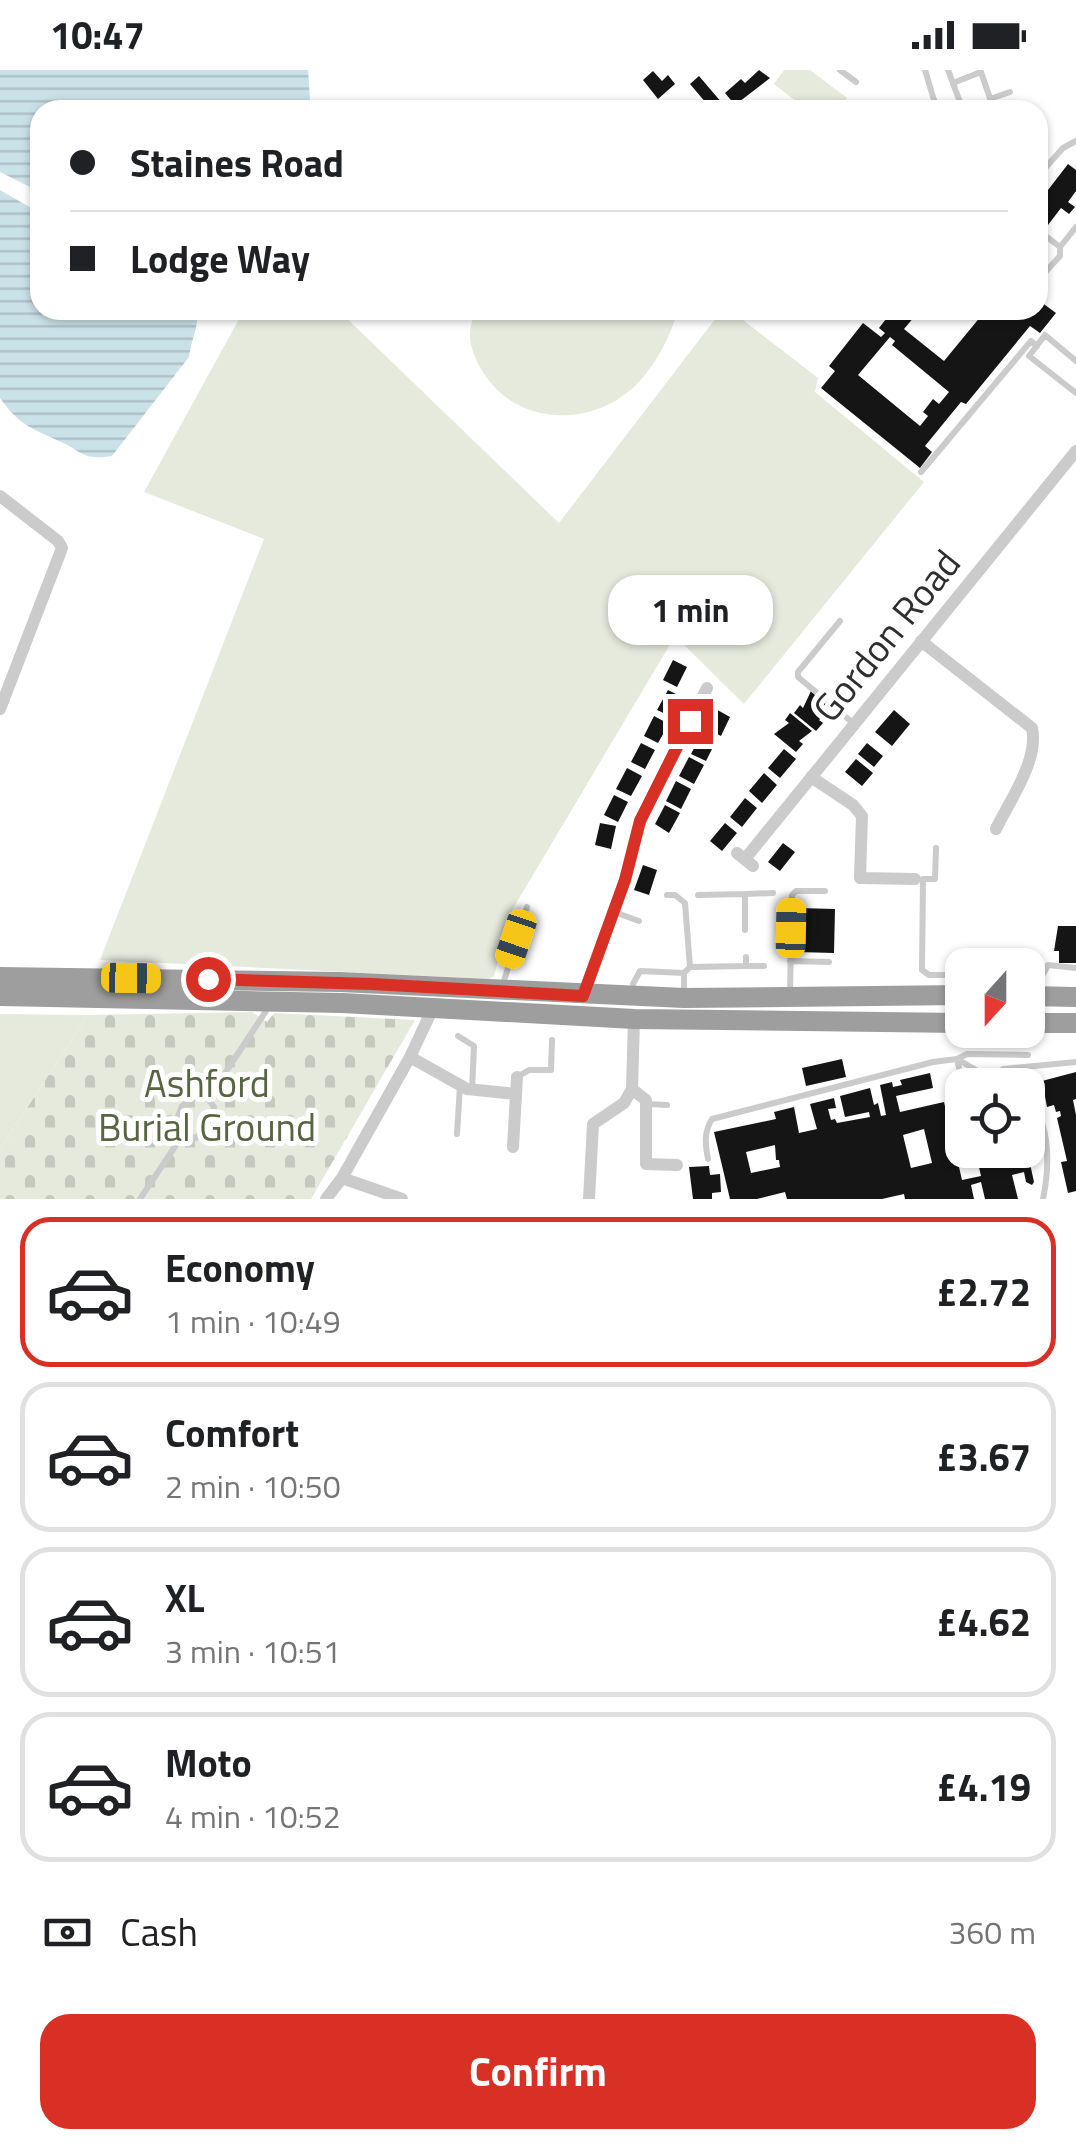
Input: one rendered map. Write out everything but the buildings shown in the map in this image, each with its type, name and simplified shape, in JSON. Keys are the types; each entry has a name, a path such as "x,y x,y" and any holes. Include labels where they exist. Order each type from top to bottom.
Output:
{"highway":[{"path":"0,976 340,982 583,996 945,996"},
{"path":"0,996 269,1001 634,1019 945,1023"},
{"path":"1045,996 1076,997"},
{"path":"1045,1023 1076,1023"}],"street":[{"name":"Gordon Road","path":"745,859 1076,451"},
{"path":"0,496 62,548 0,709"},
{"path":"922,641 1032,728 1035,740 1026,766 996,829"},
{"path":"583,996 640,821 707,688"},
{"path":"811,777 862,816 860,878 914,879"},
{"path":"326,1199 342,1178 410,1057 433,1008"},
{"path":"589,1199 594,1124 624,1103 632,1089 634,1019"},
{"path":"410,1057 466,1088 516,1094"},
{"path":"514,1147 517,1077"},
{"path":"632,1089 646,1100 646,1164 676,1165"},
{"path":"342,1178 402,1199"}],"lane":[{"path":"840,70 856,82"},
{"path":"924,70 934,100"},
{"path":"948,70 959,100"},
{"path":"953,83 981,72 990,99 1010,92"},
{"path":"1048,165 1063,148 1076,141"},
{"path":"1048,269 1076,226"},
{"path":"1048,237 1060,246"},
{"path":"1076,362 1045,335 1029,356 1076,393"},
{"path":"921,472 1031,341 1037,346"},
{"path":"840,621 798,676 854,724"},
{"path":"936,848 934,879 923,880 922,970 929,975 945,975"},
{"path":"790,998 793,892 825,890"},
{"path":"746,894 746,930"},
{"path":"698,895 773,894"},
{"path":"667,895 676,895 685,903 684,998"},
{"path":"502,990 527,907"},
{"path":"613,912 639,921"},
{"path":"790,961 828,962"},
{"path":"634,984 640,971 746,962 764,966"},
{"path":"1045,970 1048,965 1076,968"},
{"path":"208,1099 263,1020 269,1001"},
{"path":"457,1134 474,1046 458,1036"},
{"path":"517,1077 529,1070 550,1070 552,1040"},
{"path":"708,1158 705,1144 712,1119 967,1054 1028,1054"},
{"path":"957,1059 973,1068"},
{"path":"957,1059 959,1068"},
{"path":"1013,1068 1076,1062"},
{"path":"196,1096 208,1099 214,1108 212,1120 196,1138 182,1136 176,1121 182,1106 196,1096"},
{"path":"646,1104 667,1105"},
{"path":"140,1199 182,1136"},
{"path":"1043,1168 1043,1199"}],"green space":[{"path":"784,70 810,70 847,98 794,100 774,84"},
{"path":"239,320 348,320 559,523 714,320 743,320 818,378 815,392 924,482 744,704 675,636 511,912 494,976 489,979 100,960 264,539 144,492"},
{"path":"473,320 674,320 651,367 618,399 598,409 553,415 512,401 494,387 473,352"},
{"name":"Ashford Burial Ground","path":"252,1012 267,1022 274,1013 415,1020 311,1199 0,1199 0,1149 88,1015"},
{"path":"0,1014 88,1015 0,1149"}],"water":[{"path":"0,70 308,70 310,100 30,100 30,187 0,172"},
{"path":"0,190 30,207 30,320 197,320 189,357 112,456 88,456 33,429 0,398"}],"route":[{"path":"208,979 583,996 625,880 640,821 690,721"}]}
